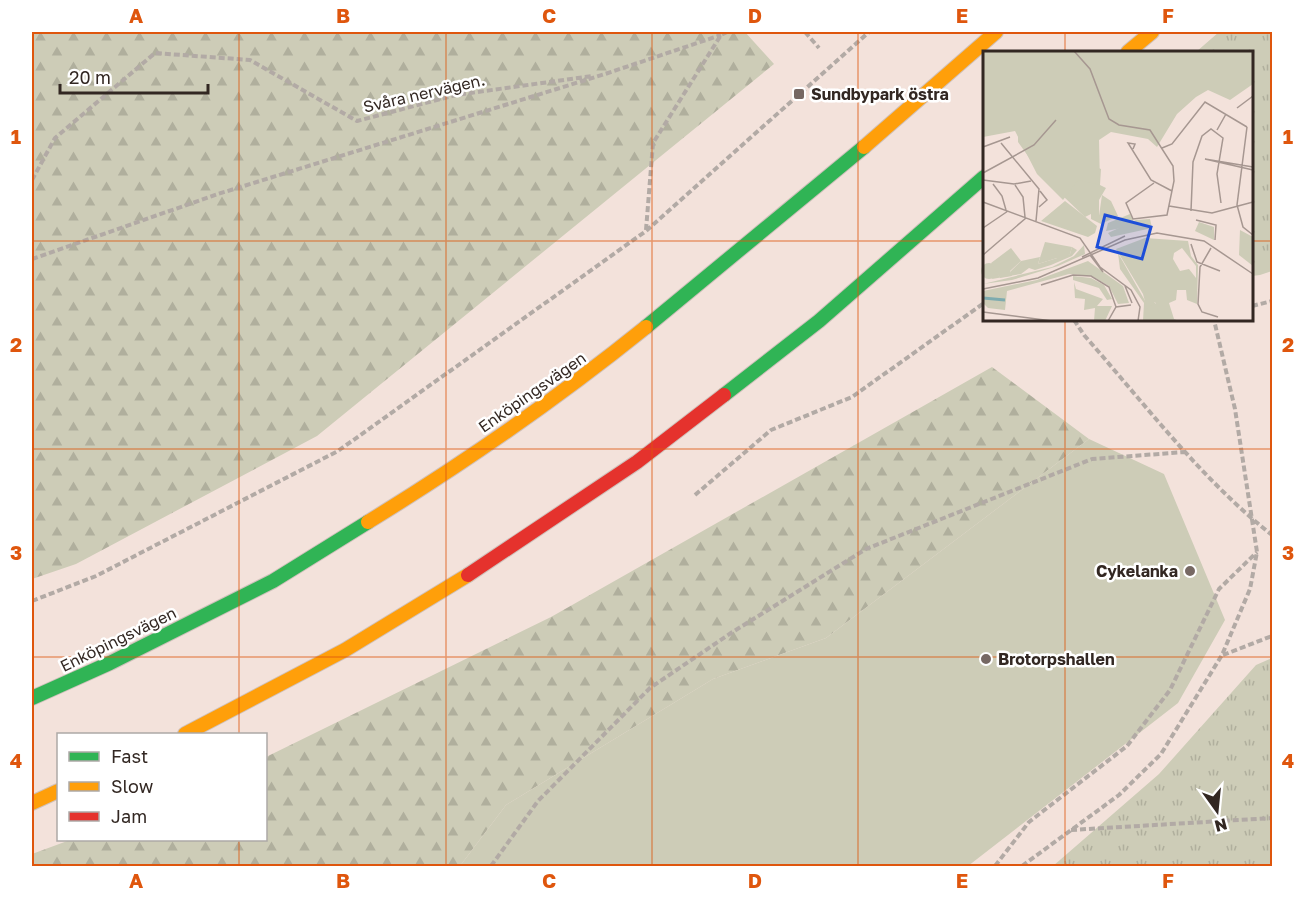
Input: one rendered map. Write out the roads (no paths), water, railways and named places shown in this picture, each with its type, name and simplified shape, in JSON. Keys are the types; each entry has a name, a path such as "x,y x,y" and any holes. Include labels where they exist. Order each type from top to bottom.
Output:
{"main road":[{"name":"Enköpingsvägen","path":"32,698 111,663 273,581 436,479 585,376 613,354 864,147 996,32"},
{"path":"1129,51 1152,32"},
{"path":"189,733 345,650 474,571 637,462 819,321 983,178"},
{"path":"32,803 57,791"}],"place":[{"name":"Sundbypark östra","path":"799,94"},
{"name":"Cykelanka","path":"1190,571"},
{"name":"Brotorpshallen","path":"986,659"}]}
